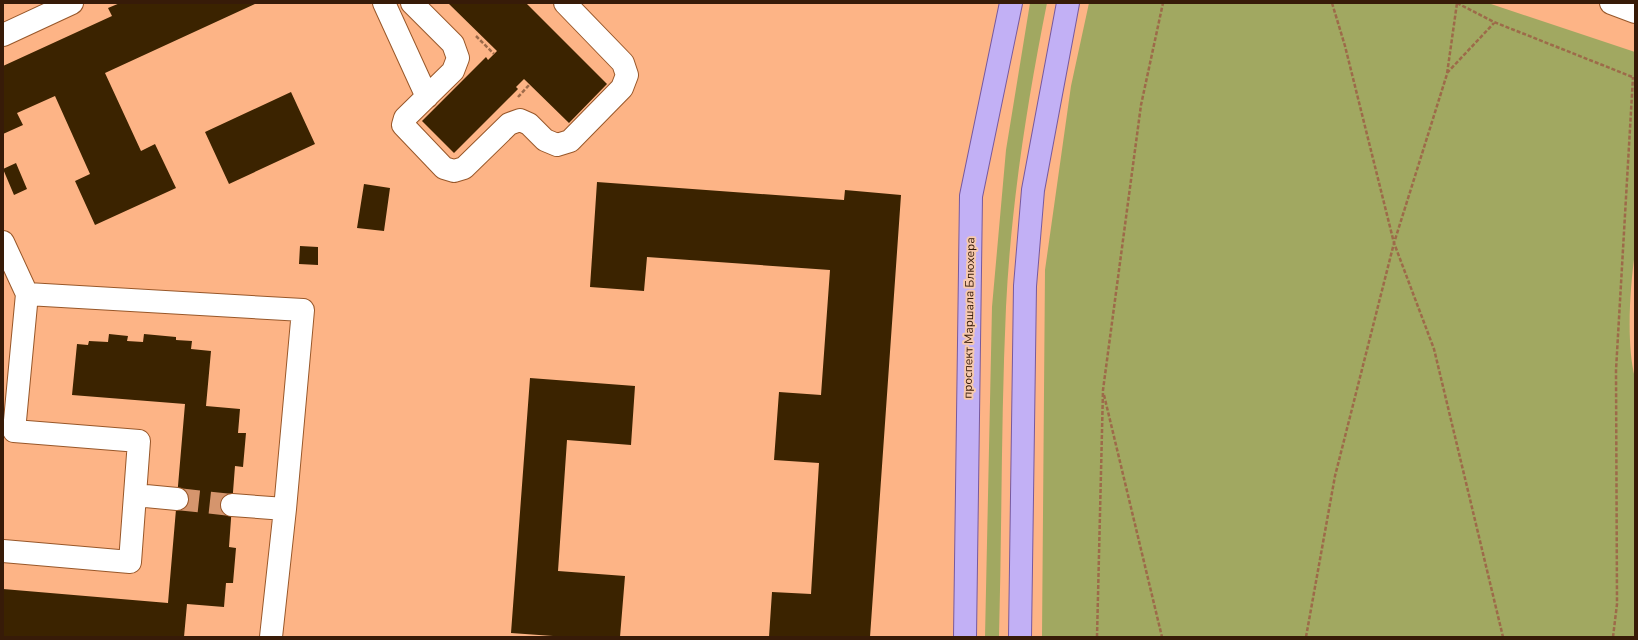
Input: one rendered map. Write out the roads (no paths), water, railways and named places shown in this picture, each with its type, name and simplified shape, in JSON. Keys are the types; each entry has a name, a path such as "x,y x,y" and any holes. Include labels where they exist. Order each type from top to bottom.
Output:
{"main road":[{"name":"проспект Маршала Блюхера","path":"964,637 971,196 1011,3"},
{"path":"1020,637 1026,286 1032,190 1068,3"}],"lane":[{"path":"3,35 72,3"},
{"path":"412,3 453,44 458,58 453,71 405,118 404,126 444,168 454,172 464,168 509,124 520,120 529,124 545,140 557,145 570,140 622,88 627,76 623,63 565,3"},
{"path":"1612,3 1635,12"},
{"path":"390,5 427,97"},
{"path":"3,242 27,294 14,432 140,441 130,562 3,551"},
{"path":"27,294 302,310 285,509 271,637"},
{"path":"135,495 177,499"},
{"path":"232,505 285,509"}],"tunnel":[{"path":"177,499 232,505"}]}
